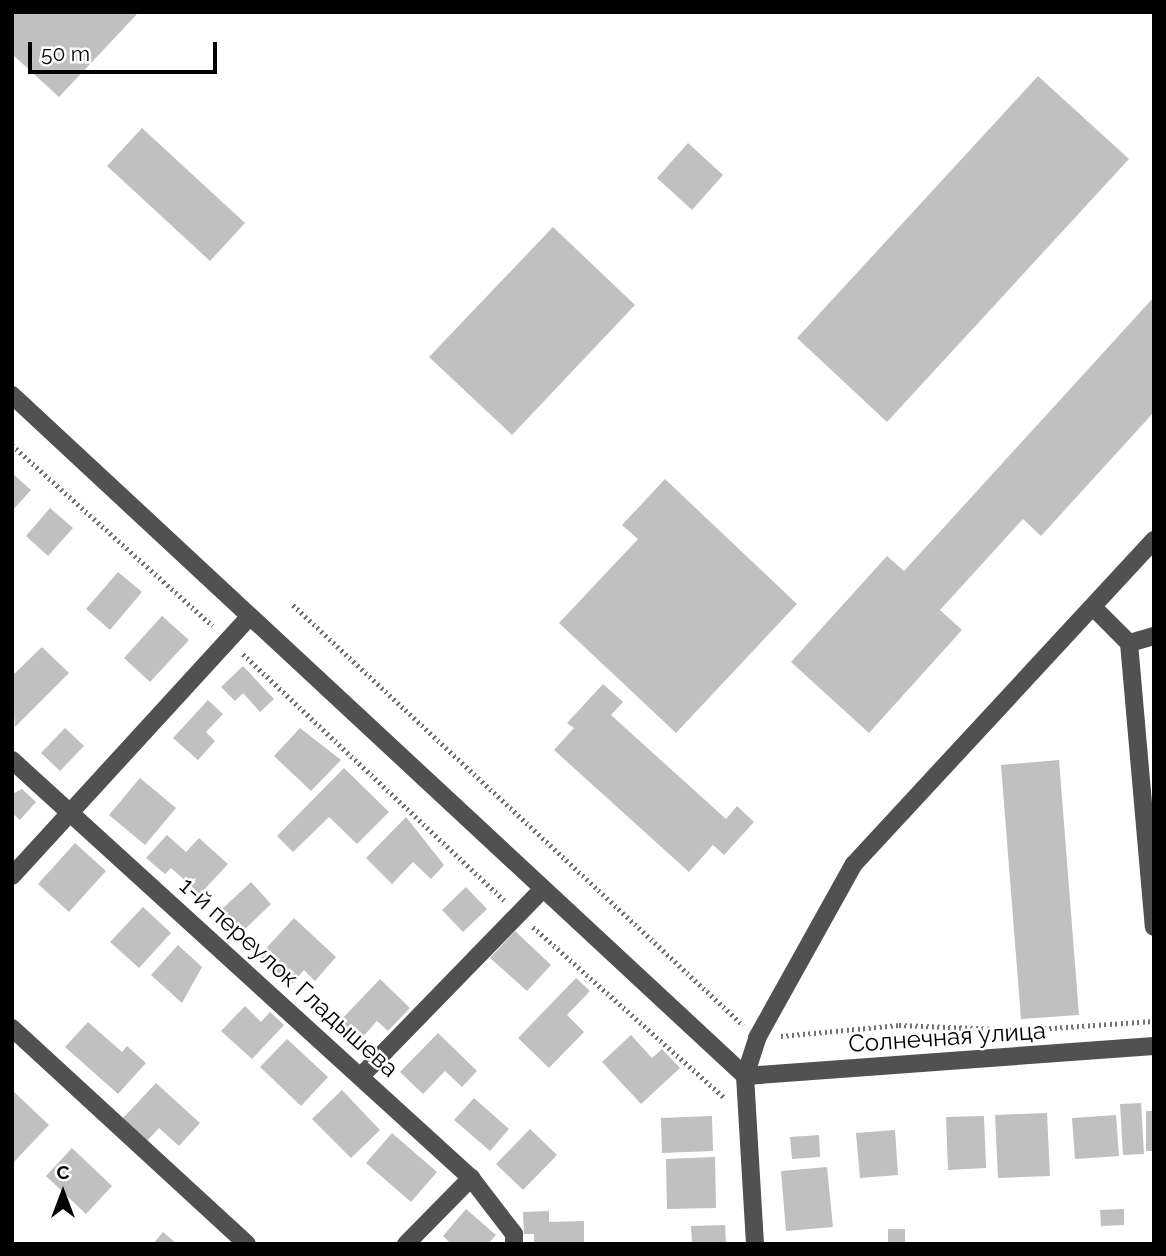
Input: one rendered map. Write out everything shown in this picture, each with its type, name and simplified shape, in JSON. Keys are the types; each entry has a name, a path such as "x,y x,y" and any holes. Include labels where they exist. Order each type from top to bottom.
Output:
{"street":[{"path":"12,395 248,618 745,1076"},
{"path":"755,1244 745,1076 757,1038 854,863 1154,540"},
{"path":"1093,607 1129,642 1154,927"},
{"path":"12,876 248,618"},
{"path":"1129,642 1154,636"},
{"name":"1-й переулок Гладышева","path":"12,760 471,1178 514,1234 514,1244"},
{"path":"361,1076 543,889"},
{"path":"12,1028 247,1244"},
{"name":"Солнечная улица","path":"745,1076 1154,1046"},
{"path":"406,1244 471,1178"}],"path":[{"path":"12,445 228,640 519,914 747,1117"},
{"path":"293,605 757,1038 899,1025 1022,1030 1154,1021"}],"building":[{"path":"12,12 139,12 59,97 12,54"},
{"path":"1038,76 1129,159 887,422 797,338"},
{"path":"142,128 245,223 210,261 107,166"},
{"path":"688,143 723,175 692,210 657,178"},
{"path":"553,227 635,305 512,435 429,357"},
{"path":"1154,297 1154,412 1041,536 1023,519 940,610 962,630 869,733 791,662 887,556 904,571"},
{"path":"12,473 31,490 12,511"},
{"path":"665,479 797,604 676,733 559,623 638,539 622,525"},
{"path":"50,508 73,528 48,556 26,536"},
{"path":"118,572 142,592 110,630 86,609"},
{"path":"162,616 189,640 150,682 124,658"},
{"path":"42,647 69,673 15,727 12,676"},
{"path":"243,666 274,699 260,712 243,693 235,701 221,687"},
{"path":"603,684 623,702 611,715 726,819 737,806 754,822 724,855 713,845 689,872 554,750 574,728 567,723"},
{"path":"208,700 223,714 206,732 215,741 198,760 173,738"},
{"path":"65,728 84,746 60,771 41,753"},
{"path":"300,728 341,760 311,791 274,756"},
{"path":"1059,760 1079,1015 1021,1019 1001,765"},
{"path":"344,768 389,812 357,844 329,817 293,852 277,836"},
{"path":"140,778 176,808 145,845 109,815"},
{"path":"22,789 36,802 20,820 12,813 12,794"},
{"path":"406,817 444,865 431,879 413,862 392,884 366,858"},
{"path":"167,835 186,852 199,838 228,864 200,894 171,868 165,874 146,858"},
{"path":"75,843 106,871 69,912 38,884"},
{"path":"251,882 271,904 242,932 221,910"},
{"path":"466,887 487,909 463,932 442,910"},
{"path":"143,907 171,933 139,968 110,942"},
{"path":"294,918 336,957 315,981 304,970 293,983 257,958"},
{"path":"515,931 551,965 527,991 490,958"},
{"path":"178,945 202,967 182,1003 151,975"},
{"path":"576,978 590,991 567,1015 584,1032 549,1068 518,1038"},
{"path":"380,979 410,1008 388,1031 377,1021 360,1040 340,1021"},
{"path":"245,1006 261,1022 270,1012 284,1025 252,1059 221,1031"},
{"path":"88,1022 122,1052 127,1046 146,1063 118,1094 65,1047"},
{"path":"438,1033 477,1071 462,1087 445,1071 423,1094 400,1072"},
{"path":"631,1035 652,1058 662,1049 680,1068 641,1104 602,1062"},
{"path":"287,1039 328,1077 301,1106 260,1067"},
{"path":"156,1083 200,1123 179,1146 159,1128 147,1141 123,1118"},
{"path":"12,1090 49,1125 12,1164"},
{"path":"342,1090 380,1130 351,1158 312,1119"},
{"path":"474,1098 509,1129 490,1151 454,1120"},
{"path":"1141,1103 1144,1154 1123,1155 1120,1104"},
{"path":"1146,1111 1154,1111 1154,1151 1146,1151"},
{"path":"1047,1113 1050,1176 998,1178 995,1115"},
{"path":"1116,1115 1119,1156 1075,1159 1072,1118"},
{"path":"712,1116 713,1151 662,1153 661,1118"},
{"path":"984,1116 986,1168 948,1170 946,1117"},
{"path":"530,1129 557,1155 523,1190 496,1164"},
{"path":"895,1130 898,1175 860,1178 856,1133"},
{"path":"392,1133 437,1172 411,1202 366,1163"},
{"path":"819,1135 820,1157 792,1159 790,1137"},
{"path":"72,1148 112,1186 86,1214 46,1176"},
{"path":"715,1157 716,1208 667,1209 666,1159"},
{"path":"827,1167 833,1227 786,1231 781,1171"},
{"path":"466,1209 496,1235 488,1244 451,1244 443,1236"},
{"path":"1124,1209 1124,1225 1101,1226 1100,1210"},
{"path":"549,1211 549,1222 584,1221 584,1244 534,1244 534,1234 524,1234 523,1212"},
{"path":"725,1225 726,1244 692,1244 691,1226"},
{"path":"888,1229 905,1229 905,1244 888,1244"},
{"path":"163,1232 177,1244 153,1244"}]}
